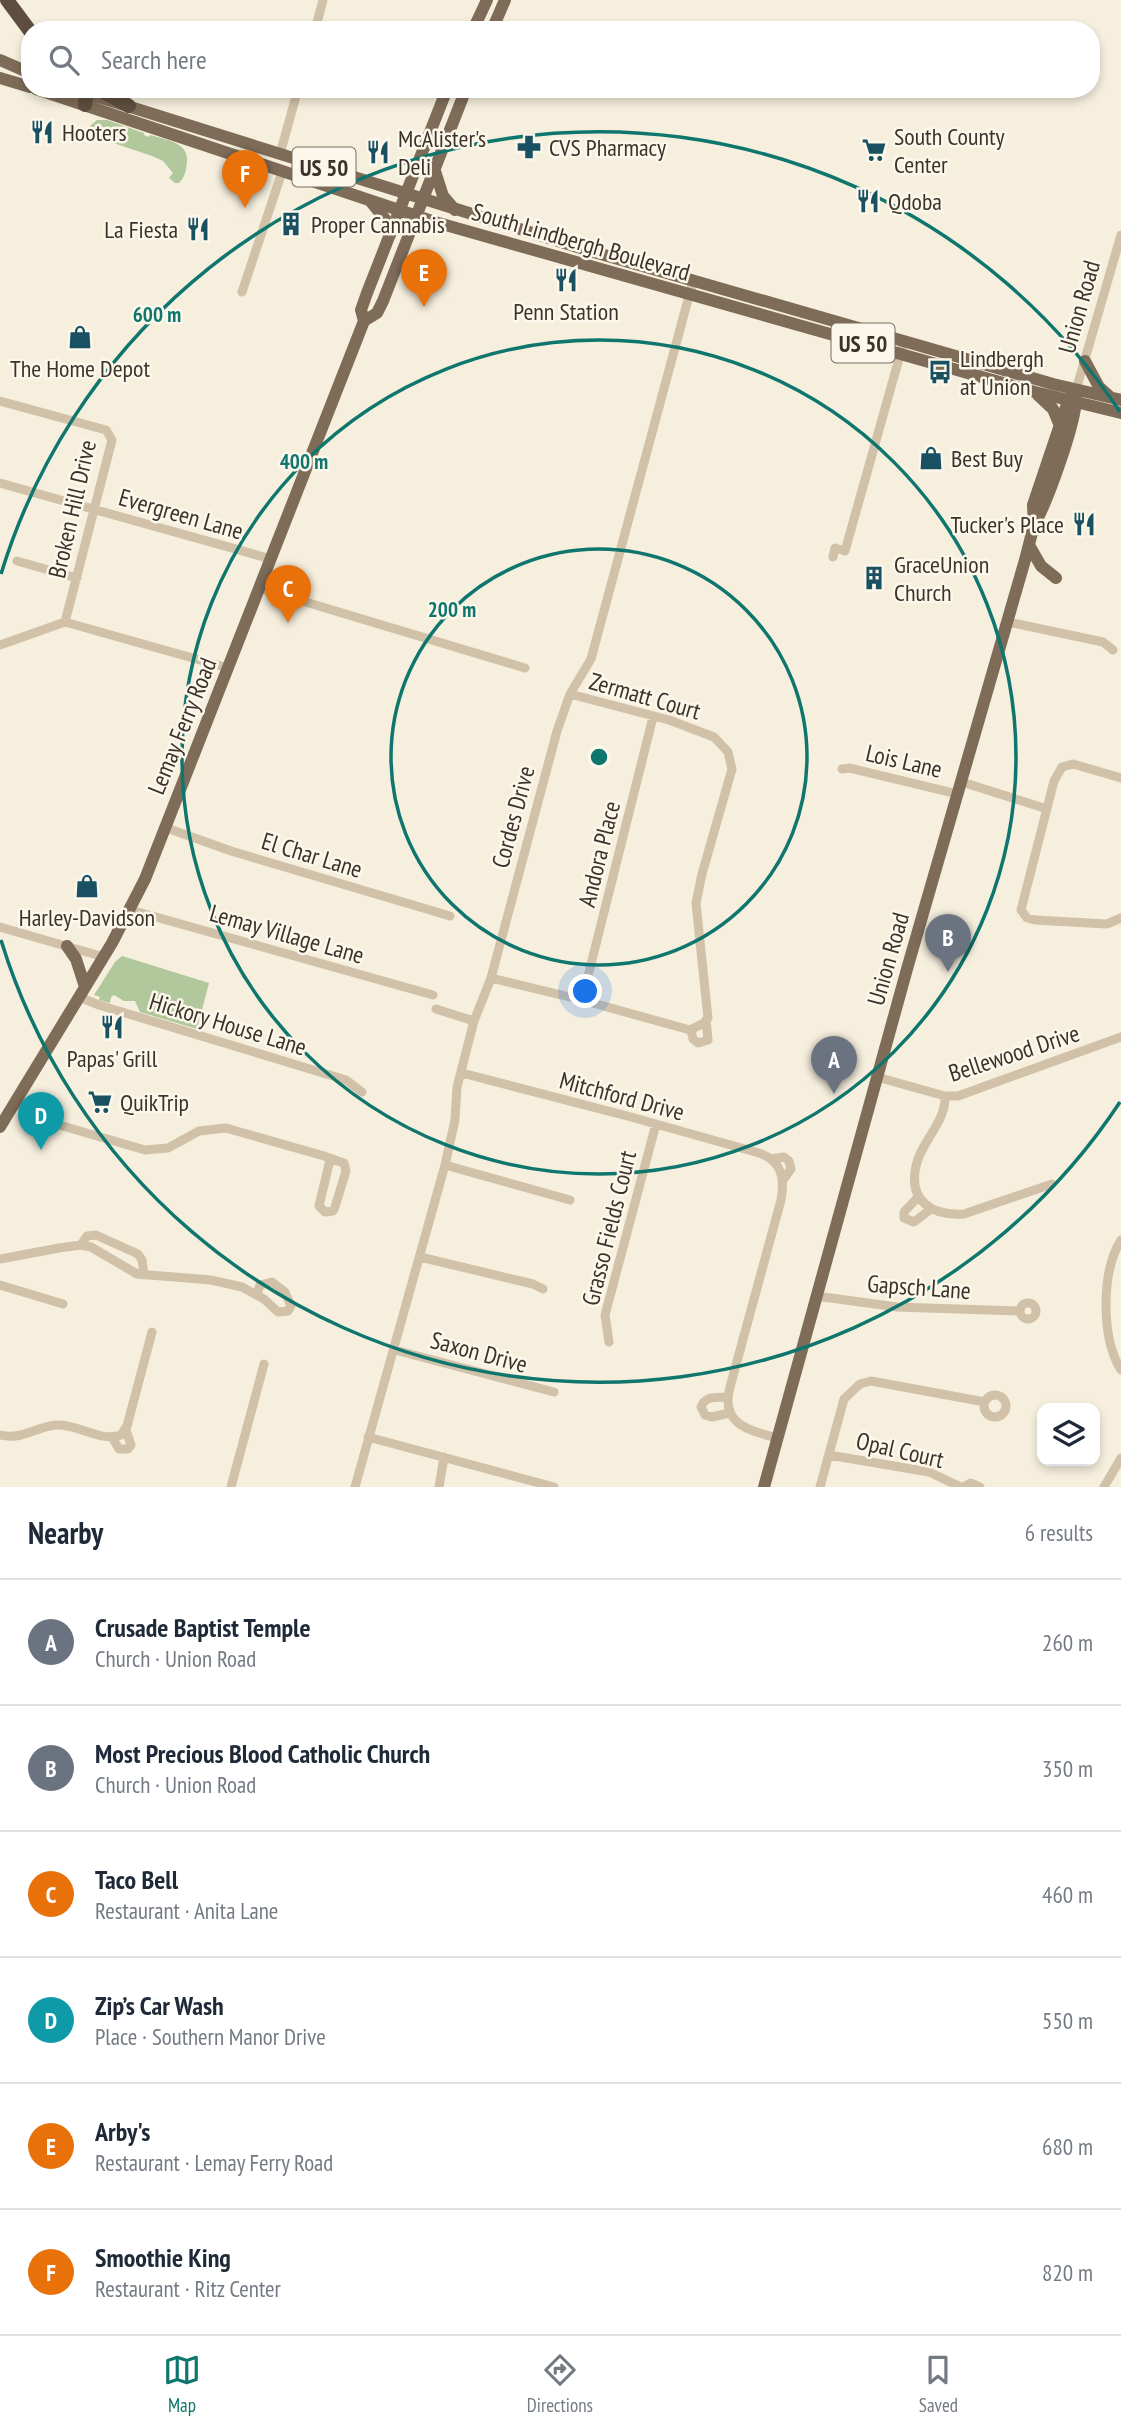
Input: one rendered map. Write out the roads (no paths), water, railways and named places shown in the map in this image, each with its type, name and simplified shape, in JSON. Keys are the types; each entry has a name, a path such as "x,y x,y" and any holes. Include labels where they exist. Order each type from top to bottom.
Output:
{"highway":[{"path":"6,0 22,21"},
{"name":"US 50","path":"102,98 128,106"}],"main road":[{"path":"477,21 487,0"},
{"path":"496,21 505,0"},
{"path":"0,60 21,69"},
{"path":"0,78 21,84"},
{"name":"South Lindbergh Boulevard","path":"99,98 282,172 399,211 692,288 1121,413"},
{"name":"Lemay Ferry Road","path":"0,1127 131,910 364,321 361,310 444,98"},
{"name":"Lemay Ferry Road","path":"364,321 377,313 463,98"},
{"name":"South Lindbergh Boulevard","path":"128,106 692,288"},
{"path":"385,188 398,183 416,170"},
{"path":"435,171 443,196 455,210"},
{"path":"371,202 385,219 390,235"},
{"path":"406,243 435,222"},
{"name":"South Lindbergh Boulevard","path":"902,348 1035,392 1073,398 1116,399"},
{"path":"1085,361 1099,387 1116,399"},
{"path":"1035,392 1054,409 1064,429 1101,409"},
{"name":"Union Road","path":"764,1487 877,1077 1034,525 1044,508 1073,398"},
{"path":"1029,545 1041,566 1056,578"},
{"path":"66,946 76,960 82,992"}],"street":[{"path":"317,21 323,0"},
{"path":"280,154 296,98"},
{"path":"242,292 282,172"},
{"name":"Union Road","path":"1073,398 1121,235"},
{"name":"Cordes Drive","path":"355,1487 445,1165 455,1120 457,1087 474,1021 491,978 557,731 570,694 591,659 692,288"},
{"path":"833,557 835,548 845,551 902,348"},
{"name":"Broken Hill Drive","path":"0,401 106,430 112,440 65,622"},
{"name":"Evergreen Lane","path":"0,482 271,559"},
{"path":"18,561 77,578"},
{"path":"259,588 525,668"},
{"path":"1007,621 1103,642 1113,650"},
{"path":"0,645 65,622 228,668"},
{"name":"Zermatt Court","path":"570,694 692,727 714,737 728,752 732,769 702,874 695,909 705,989 699,1025 582,1000"},
{"name":"Andora Place","path":"582,1000 653,717"},
{"path":"1121,778 1073,764 1062,767 1054,781 1021,910 1027,918 1035,920 1107,924 1121,918"},
{"name":"Lois Lane","path":"842,769 850,768 960,788 1047,809"},
{"name":"El Char Lane","path":"164,827 231,851 450,916"},
{"name":"Lemay Village Lane","path":"131,910 433,995"},
{"path":"0,927 104,957"},
{"path":"491,978 582,1000"},
{"name":"Hickory House Lane","path":"82,992 99,1005 346,1080 362,1092"},
{"path":"436,1009 474,1021"},
{"name":"Bellewood Drive","path":"877,1077 945,1096 967,1093 1121,1037"},
{"name":"Mitchford Drive","path":"462,1073 759,1153 771,1159 780,1169 783,1180 781,1200 727,1397 729,1413"},
{"path":"945,1096 944,1109 916,1166 919,1196 931,1209 949,1215 964,1214 1052,1184"},
{"path":"15,1103 49,1122 145,1150 168,1148 207,1129 226,1128 333,1159 344,1163 346,1171 333,1211 325,1212 318,1206 329,1164 333,1159"},
{"name":"Grasso Fields Court","path":"609,1342 605,1315 656,1124"},
{"path":"445,1165 570,1200"},
{"path":"919,1196 904,1212 904,1218 914,1223 931,1209"},
{"path":"81,1245 88,1236 96,1235 138,1254 142,1260 144,1275"},
{"path":"1121,1240 1114,1252 1107,1281 1109,1339 1121,1370"},
{"path":"0,1259 81,1245 91,1247 125,1268 144,1275 228,1283 242,1286 257,1294"},
{"path":"421,1257 533,1284 543,1289"},
{"path":"0,1285 63,1304"},
{"name":"Gapsch Lane","path":"816,1296 897,1307 1020,1311"},
{"path":"0,1435 12,1438 53,1425 75,1427 112,1437 121,1435 126,1430 152,1332"},
{"name":"Saxon Drive","path":"395,1350 554,1392"},
{"path":"231,1487 264,1364"},
{"path":"820,1487 844,1399 860,1384 871,1381 985,1402"},
{"path":"727,1397 705,1401 701,1407 705,1415 712,1417 729,1413 746,1429 777,1438"},
{"path":"112,1437 119,1450 128,1449 131,1445 126,1430"},
{"path":"368,1437 554,1487"},
{"name":"Opal Court","path":"829,1454 929,1472 963,1487 971,1483 980,1487"},
{"path":"439,1487 444,1457"},
{"path":"1104,1487 1121,1458"}],"place":[{"name":"Hooters","path":"42,132"},
{"name":"CVS Pharmacy","path":"529,147"},
{"name":"South County Center","path":"874,150"},
{"name":"McAlister's Deli","path":"378,152"},
{"name":"Qdoba","path":"868,201"},
{"name":"Smoothie King","path":"245,208"},
{"name":"Proper Cannabis","path":"291,224"},
{"name":"La Fiesta","path":"198,229"},
{"name":"Penn Station","path":"566,280"},
{"name":"Arby's","path":"424,307"},
{"name":"The Home Depot","path":"80,337"},
{"name":"Lindbergh at Union","path":"940,372"},
{"name":"Best Buy","path":"931,458"},
{"name":"Tucker's Place","path":"1084,524"},
{"name":"GraceUnion Church","path":"874,578"},
{"name":"Taco Bell","path":"288,623"},
{"name":"Harley-Davidson","path":"87,886"},
{"name":"Most Precious Blood Catholic Church","path":"948,972"},
{"name":"Papas' Grill","path":"112,1027"},
{"name":"Crusade Baptist Temple","path":"834,1094"},
{"name":"QuikTrip","path":"100,1102"},
{"name":"Zip’s Car Wash","path":"41,1150"}]}
